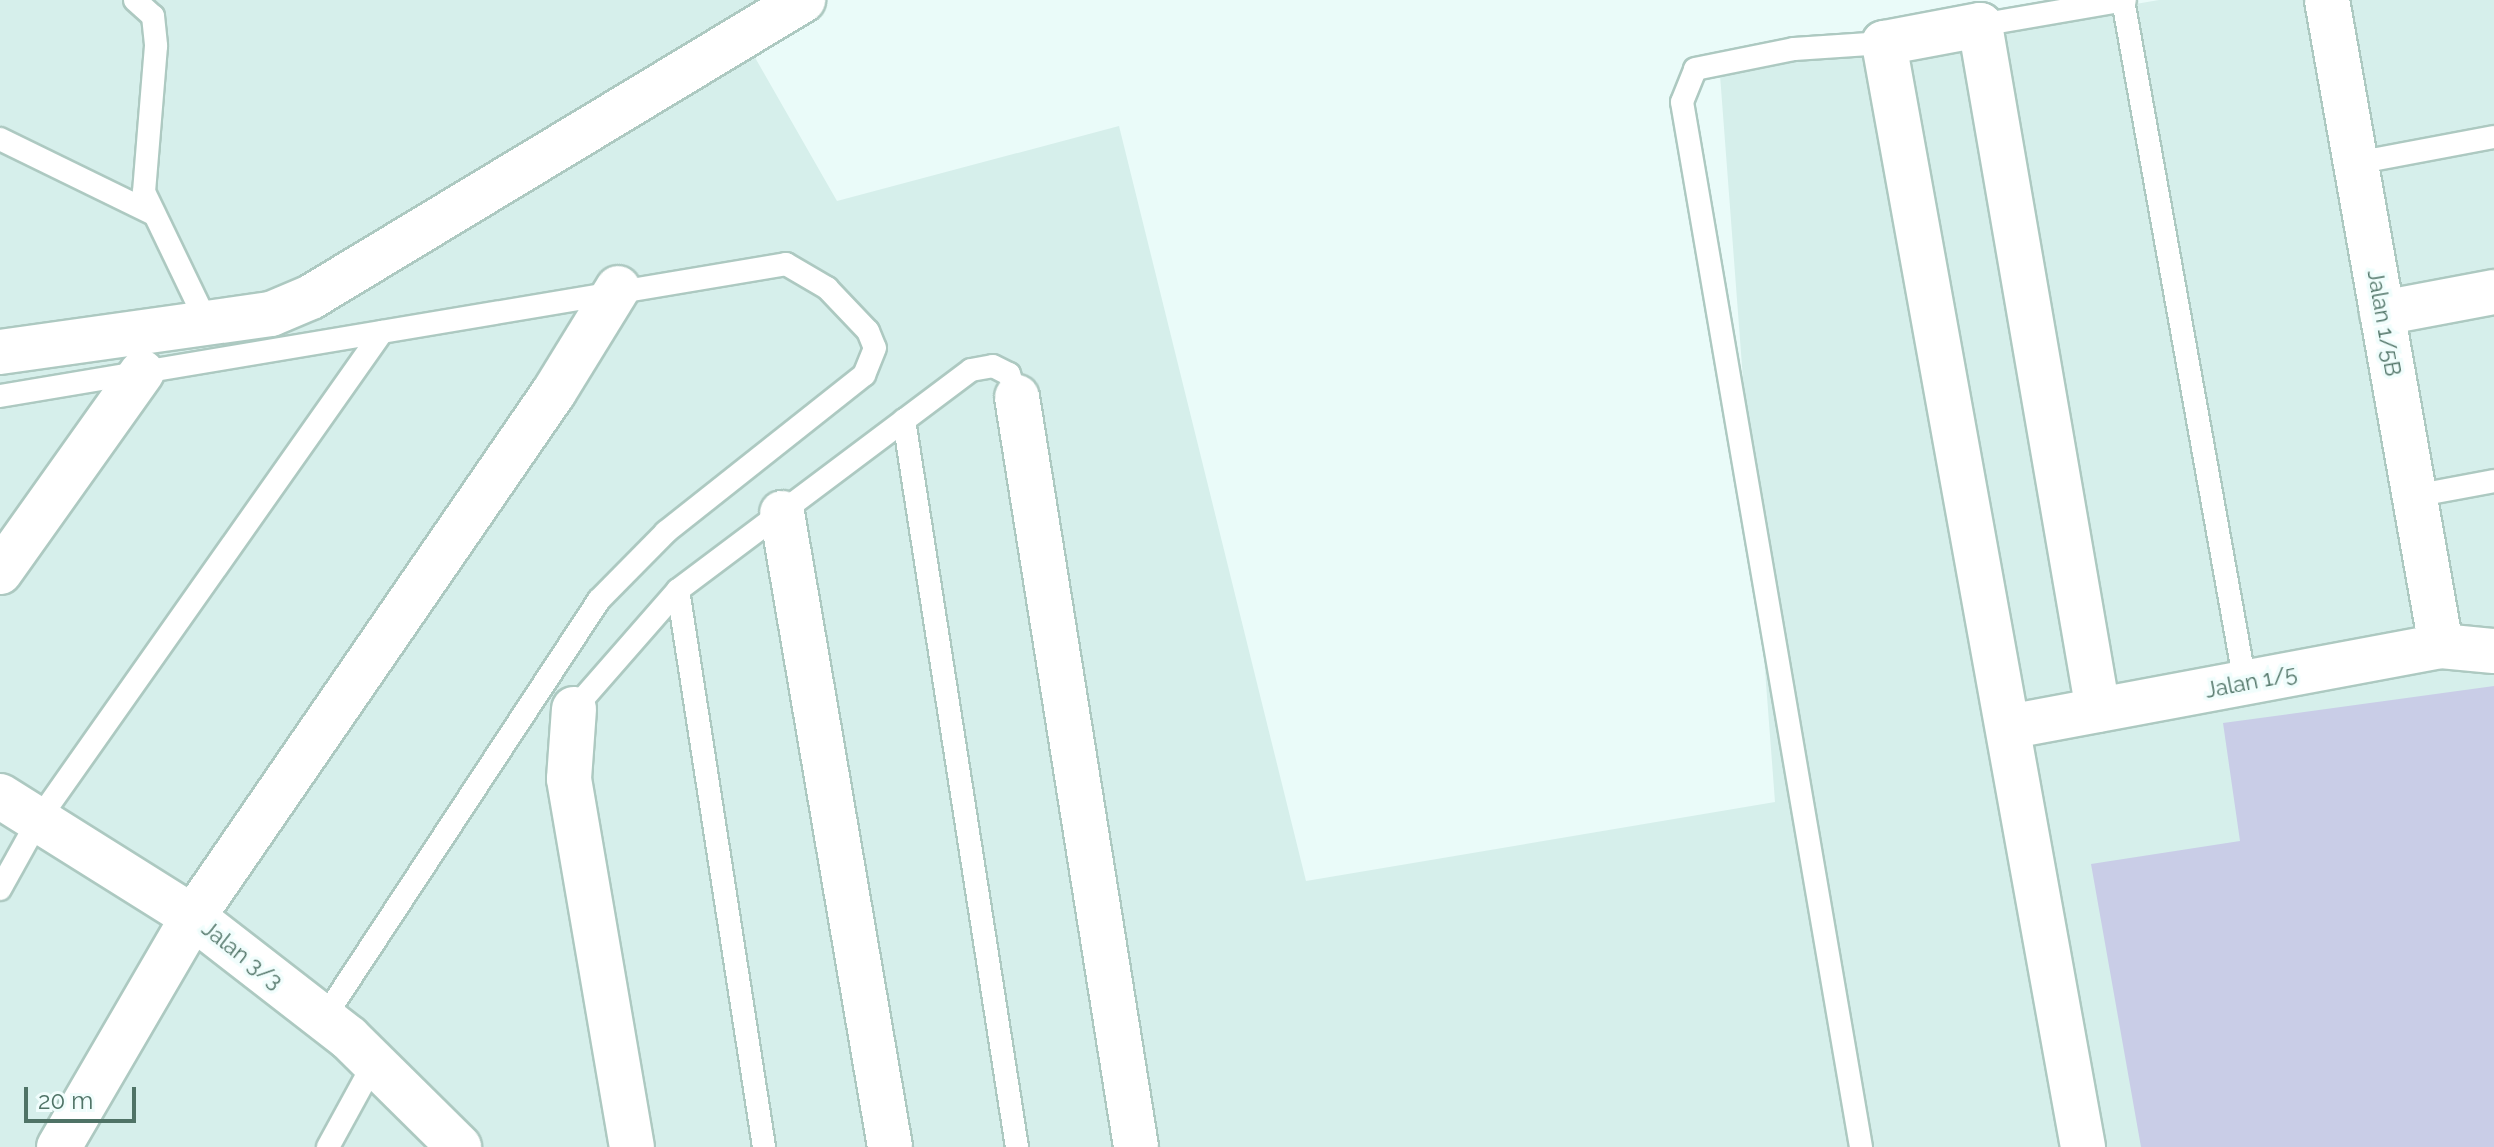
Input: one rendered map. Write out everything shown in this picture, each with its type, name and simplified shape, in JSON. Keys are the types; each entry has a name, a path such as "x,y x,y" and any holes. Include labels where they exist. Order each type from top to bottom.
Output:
{"street":[{"name":"Jalan 1/5B","path":"2327,0 2441,646"},
{"path":"0,352 271,314 311,297 791,3"},
{"path":"2083,1147 1884,43 1980,25 2098,710"},
{"path":"59,1147 193,917 554,392 618,288"},
{"path":"2382,313 2494,292"},
{"path":"0,572 142,372"},
{"path":"1017,397 1136,1147"},
{"path":"782,513 890,1147"},
{"name":"Jalan 1/5","path":"2008,727 2441,646 2494,651"},
{"path":"574,709 569,779 632,1147"},
{"name":"Jalan 3/3","path":"0,796 193,917 375,1061 459,1147"}],"lane":[{"path":"135,0 153,16 155,31 142,161 154,214 208,325"},
{"path":"1980,25 2124,0 2245,683"},
{"path":"1861,1147 1682,102 1695,69 1794,49 1884,43"},
{"path":"2356,163 2494,137"},
{"path":"0,139 154,214"},
{"path":"0,396 382,332 618,288 786,264 803,268 868,331 873,363 666,532 599,600 324,1018"},
{"path":"0,889 39,819 382,332"},
{"path":"574,709 678,590 971,370 993,366 1009,374 1017,397"},
{"path":"904,420 1017,1147"},
{"path":"2414,496 2494,481"},
{"path":"678,590 764,1147"},
{"path":"328,1147 375,1061"}],"shaded area":[{"path":"0,0 805,0 745,40 837,201 1119,126 1306,881 1775,802 1720,75 2159,0 2494,0 2494,1147 0,1147"},
{"path":"2494,686 2494,1147 2141,1147 2091,864 2240,841 2223,723"}]}
